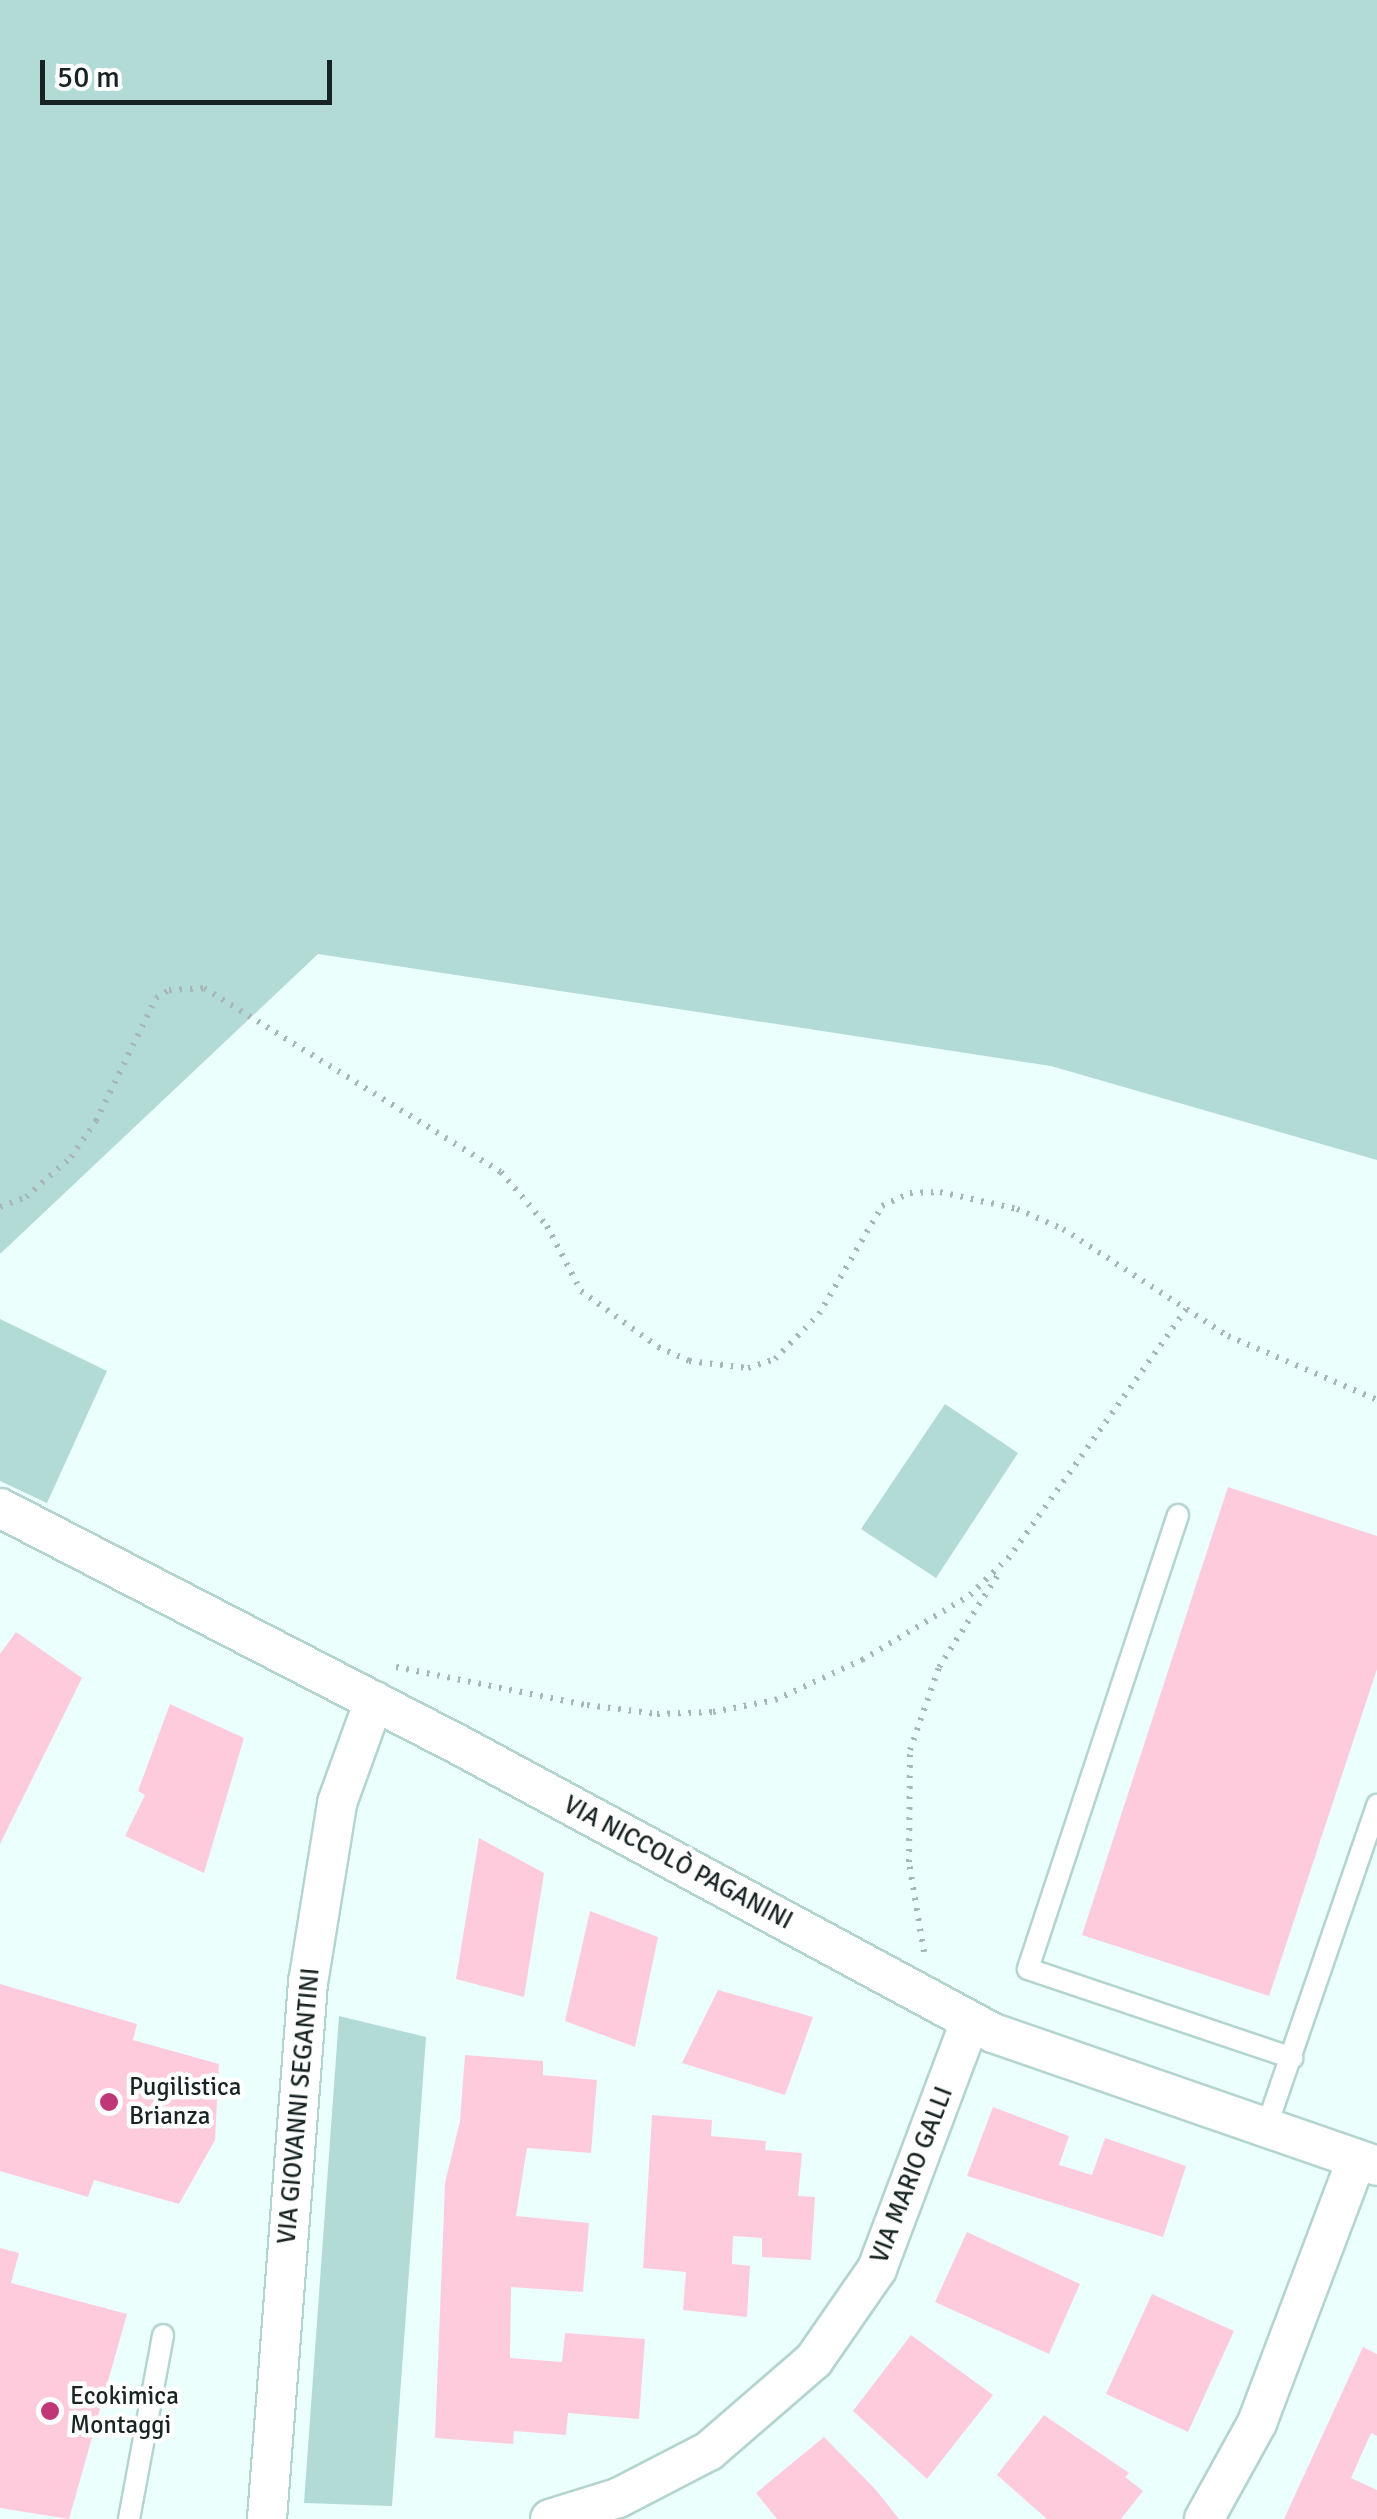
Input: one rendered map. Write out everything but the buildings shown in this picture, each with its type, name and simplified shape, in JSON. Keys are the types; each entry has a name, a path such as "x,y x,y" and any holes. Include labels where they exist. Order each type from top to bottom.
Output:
{"street":[{"name":"VIA NICCOLÒ PAGANINI","path":"0,1508 374,1701 958,2015 1367,2163"},
{"name":"VIA GIOVANNI SEGANTINI","path":"268,2519 308,1983 337,1803 374,1701"},
{"name":"VIA MARIO GALLI","path":"550,2519 618,2498 710,2451 814,2360 877,2269 958,2015"},
{"path":"1204,2519 1273,2387 1367,2163"}],"lane":[{"path":"1178,1515 1028,1969 1292,2058"},
{"path":"1266,2128 1377,1805"},
{"path":"128,2519 164,2335"}],"path":[{"path":"0,1207 26,1197 71,1157 96,1121 156,998 169,990 204,988 502,1172 548,1226 581,1292 688,1361 748,1368 775,1359 819,1314 872,1218 910,1193 978,1198 1063,1229 1186,1308 1288,1367 1377,1400"},
{"path":"958,2015 931,1984 909,1862 910,1750 939,1667 1010,1556 1186,1308"},
{"path":"380,1664 587,1704 657,1714 713,1712 775,1700 862,1660 970,1594 1010,1556"}],"shaded area":[{"path":"0,0 1377,0 1377,1160 1051,1066 318,954 0,1254"},
{"path":"0,1319 107,1371 47,1503 0,1481"},
{"path":"945,1404 1018,1453 936,1578 861,1529"},
{"path":"339,2016 426,2037 392,2506 304,2503"}],"place":[{"name":"Pugilistica Brianza","path":"109,2102"},
{"name":"Ecokimica Montaggi","path":"50,2411"}]}
